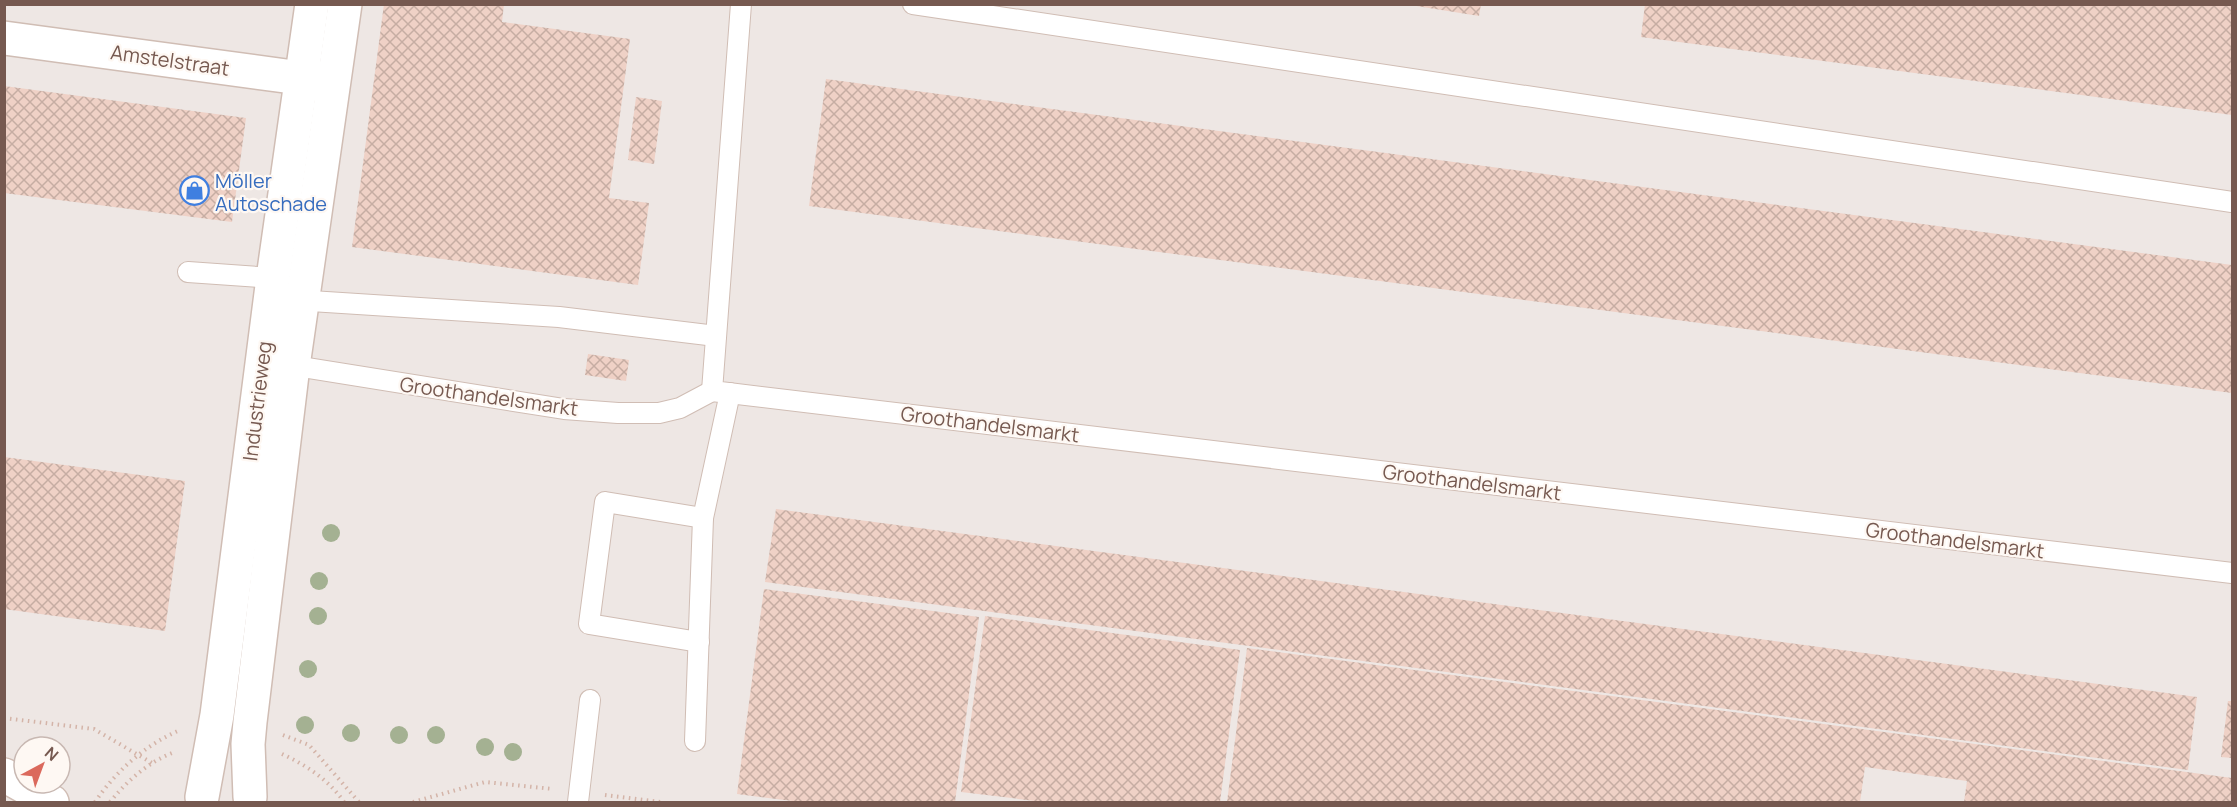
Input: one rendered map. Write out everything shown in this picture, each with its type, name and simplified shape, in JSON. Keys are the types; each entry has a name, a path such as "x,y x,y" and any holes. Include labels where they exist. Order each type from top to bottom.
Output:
{"street":[{"name":"Industrieweg","path":"257,800 248,744 278,363 272,288 312,4"},
{"name":"Industrieweg","path":"194,800 217,715 278,363 303,300 345,4"},
{"name":"Amstelstraat","path":"4,38 335,83"},
{"path":"4,775 52,802"},
{"path":"194,800 225,794 257,800"}],"lane":[{"path":"695,741 703,518 721,392 716,336 741,4"},
{"path":"913,4 2232,202"},
{"path":"188,272 272,288 303,300 559,317 716,336"},
{"name":"Groothandelsmarkt","path":"278,363 564,409 618,413 659,413 680,408 721,392 2232,573"},
{"path":"699,642 589,624 605,502 703,518"},
{"path":"579,797 590,700"}],"path":[{"path":"95,802 108,784 138,754 174,732 217,715"},
{"path":"4,718 94,729 152,763"},
{"path":"250,722 309,745 359,802"},
{"path":"413,802 485,782 579,797 661,802"}],"shaded area":[{"path":"5,5 2232,5 2232,802 5,802"}],"building":[{"path":"384,4 504,4 502,22 630,39 609,198 649,203 638,285 352,247"},
{"path":"1404,4 1481,4 1479,16"},
{"path":"1645,4 2232,4 2232,115 1641,37"},
{"path":"826,79 2232,265 2232,393 809,206"},
{"path":"4,86 246,118 232,222 4,193"},
{"path":"636,97 662,101 654,164 628,160"},
{"path":"588,354 629,360 626,381 585,375"},
{"path":"4,457 185,481 165,631 4,609"},
{"path":"776,509 2197,697 2188,770 765,582"},
{"path":"764,589 979,617 955,802 801,802 737,794"},
{"path":"985,616 1240,650 1220,802 1044,802 961,792"},
{"path":"1247,648 2232,778 2232,802 1964,802 1967,781 1865,767 1860,802 1227,802"},
{"path":"2228,701 2232,701 2232,758 2221,757"}],"place":[{"name":"Möller Autoschade","path":"194,191"}]}
